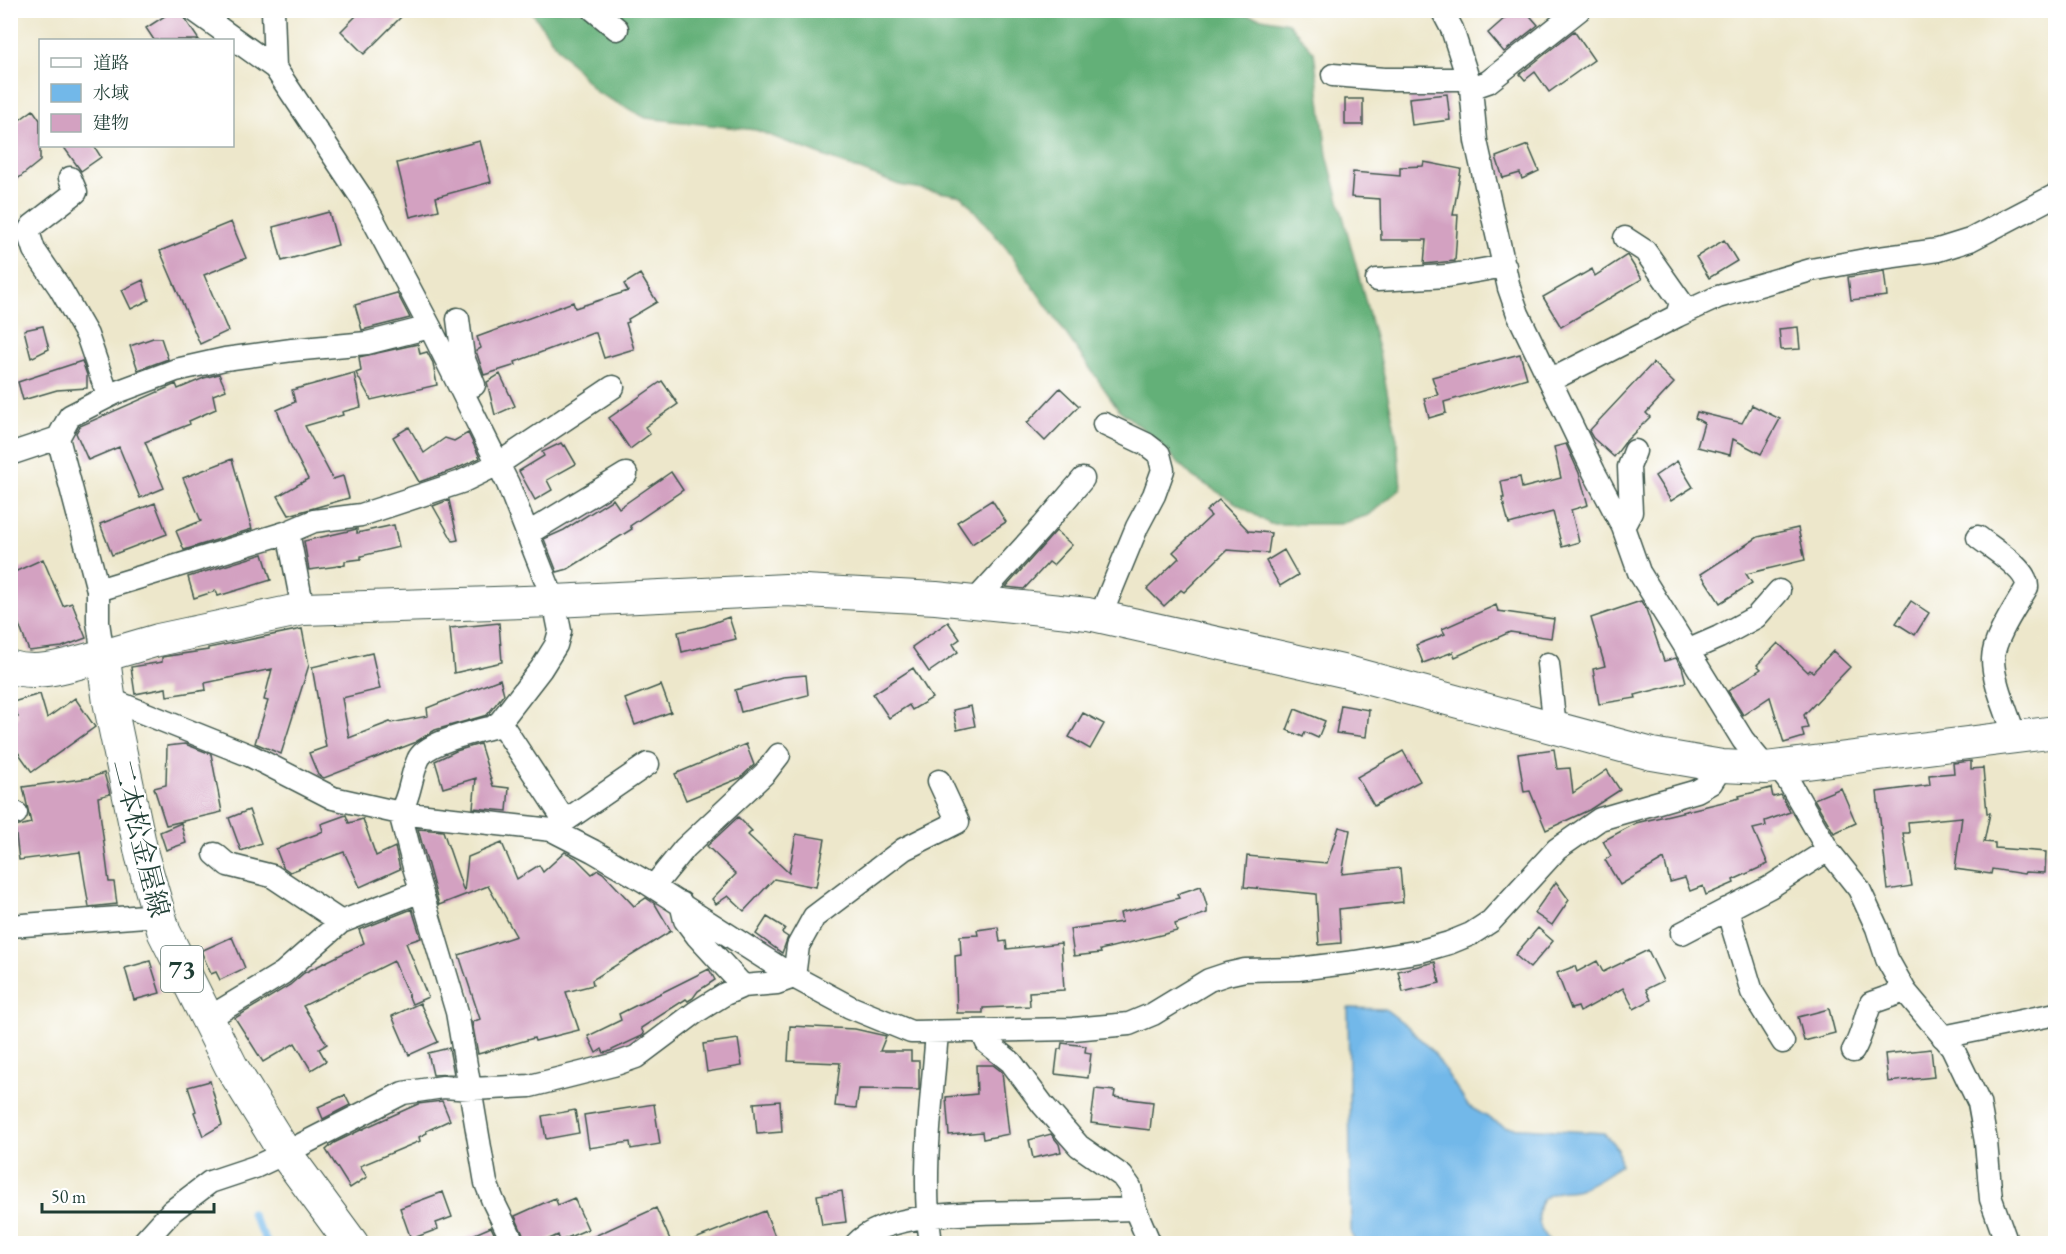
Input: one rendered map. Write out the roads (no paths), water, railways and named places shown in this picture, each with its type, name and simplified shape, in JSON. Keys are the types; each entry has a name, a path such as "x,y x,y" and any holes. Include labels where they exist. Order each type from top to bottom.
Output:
{"main road":[{"path":"10,668 24,672 38,671 103,656"},
{"name":"二本松金屋線","path":"103,656 109,699 142,856 164,932 231,1066 285,1153 352,1244"}],"street":[{"path":"194,10 276,68 361,197 494,455 554,601 560,631 556,645 541,669 500,722 493,727 428,747 418,758 409,799 400,813 457,1012 472,1089 486,1183 514,1244"},
{"path":"273,10 276,68"},
{"path":"594,10 617,30"},
{"path":"1442,10 1452,29 1469,84 1476,141 1518,314 1593,472 1623,527 1639,572 1743,740 1771,767 1828,850 1859,890 1877,928 1887,959 1905,991 1952,1047 1979,1103 1986,1142 1991,1199 2007,1244"},
{"path":"1333,75 1469,84 1488,82 1579,10"},
{"path":"70,178 76,192 32,226 28,232 34,250 60,288 87,336 108,396"},
{"path":"1551,381 1718,297 1811,270 1938,250 1970,240 2055,195"},
{"path":"1625,238 1645,251 1681,302 1677,316"},
{"path":"1377,280 1447,276 1505,266"},
{"path":"458,319 463,357 491,427 494,455"},
{"path":"430,327 367,343 225,359 176,370 108,396 70,416 58,438 98,590 98,622 103,656 158,640 303,609 554,601 786,590 936,598 1100,617 1347,672 1652,754 1722,766 1771,767 2055,732"},
{"path":"98,590 288,532 314,521 361,515 461,482 494,455 613,387"},
{"path":"1100,617 1163,470 1159,454 1146,444 1104,424"},
{"path":"10,453 58,438"},
{"path":"1623,527 1631,512 1629,467 1635,452"},
{"path":"527,534 626,474"},
{"path":"974,602 1083,479"},
{"path":"288,532 303,609"},
{"path":"1978,537 2028,579 2027,587 1997,643 1993,658 1995,674 2015,737"},
{"path":"1687,651 1756,617 1779,591"},
{"path":"1548,664 1555,728"},
{"path":"109,699 250,756 333,798 400,813 552,830 563,829 648,764"},
{"path":"500,722 561,815 563,829 593,851 654,886 794,976 850,1007 911,1032 1073,1029 1129,1024 1153,1014 1209,980 1227,974 1245,970 1298,969 1355,962 1421,951 1462,939 1491,921 1557,849 1578,833 1600,819 1697,791 1711,783 1722,766"},
{"path":"654,886 685,848 765,773 779,755"},
{"path":"794,976 798,946 814,917 904,849 958,822 939,781"},
{"path":"1682,933 1770,887 1828,850"},
{"path":"215,854 228,865 272,876 341,922"},
{"path":"207,1019 283,973 341,922 421,891"},
{"path":"681,903 685,920 696,936 743,986"},
{"path":"1727,909 1752,992 1783,1042"},
{"path":"10,926 159,915"},
{"path":"142,1244 172,1211 210,1182 255,1167 403,1093 443,1088 530,1086 585,1073 636,1057 696,1012 725,994 743,986 777,983 794,976"},
{"path":"1852,1050 1862,1036 1867,1012 1872,1003 1905,991"},
{"path":"1943,1036 2055,1014"},
{"path":"931,1244 927,1216 928,1159 937,1032"},
{"path":"982,1032 987,1043 1011,1062 1042,1105 1079,1146 1122,1176 1130,1187 1150,1244"},
{"path":"856,1244 864,1235 877,1228 927,1216 1136,1209"}],"water":[{"path":"1348,1008 1385,1009 1406,1025 1434,1053 1468,1106 1505,1127 1604,1133 1618,1149 1620,1165 1585,1187 1555,1193 1542,1202 1539,1208 1539,1222 1550,1243 1356,1243 1351,1234"}],"waterway":[{"path":"251,1213 268,1244"}]}
